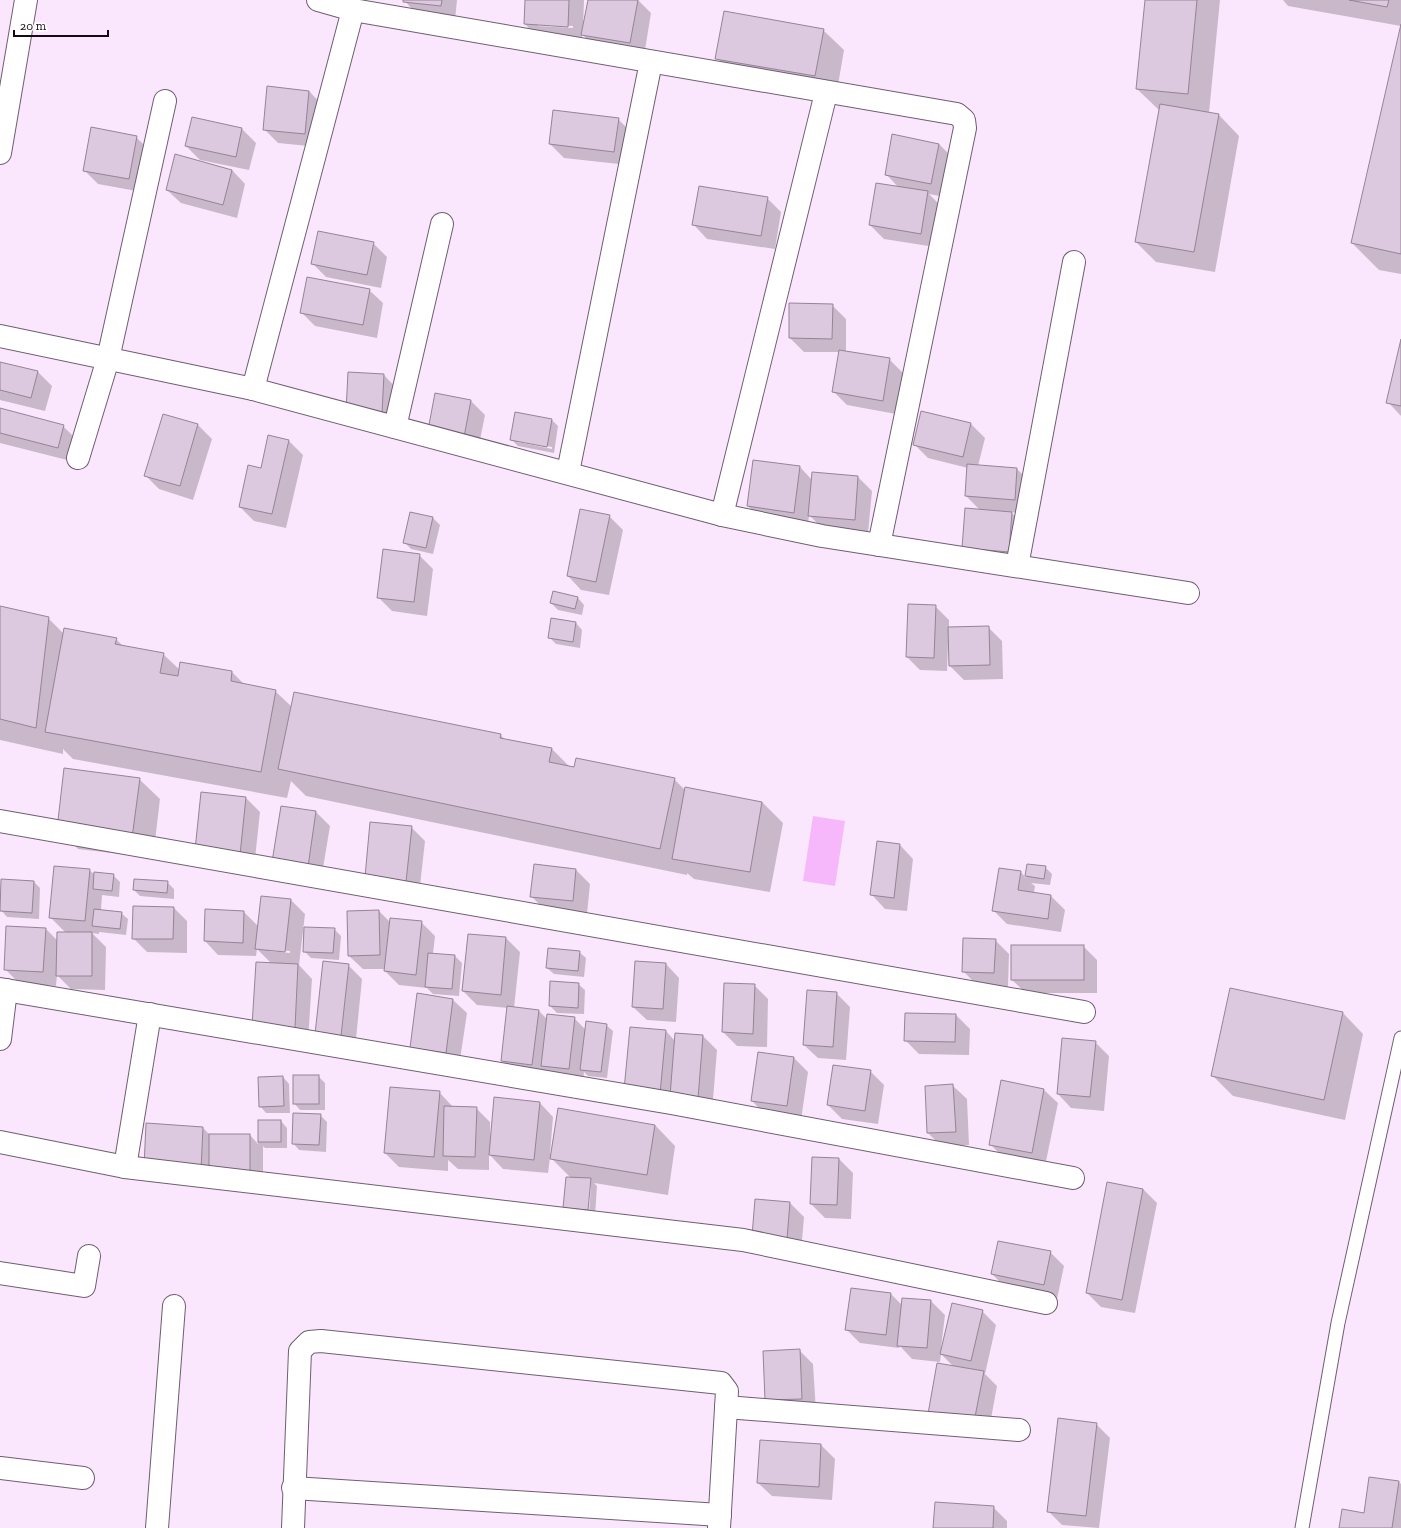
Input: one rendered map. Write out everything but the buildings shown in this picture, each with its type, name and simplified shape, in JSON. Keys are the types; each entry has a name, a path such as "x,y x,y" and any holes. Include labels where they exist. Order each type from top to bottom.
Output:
{"street":[{"path":"0,153 26,0"},
{"path":"318,0 353,10 826,93 957,114 964,120 965,128 879,545"},
{"path":"253,389 353,10"},
{"path":"568,472 651,62"},
{"path":"722,515 826,93"},
{"path":"78,458 108,359 165,101"},
{"path":"395,426 442,224"},
{"path":"1017,566 1074,262"},
{"path":"0,336 253,389 568,472 722,515 822,536 1188,593"},
{"path":"0,821 1084,1012"},
{"path":"0,1039 3,989 671,1103 1073,1178"},
{"path":"126,1167 150,1014"},
{"path":"0,1142 126,1167 744,1240 1046,1303"},
{"path":"0,1272 84,1286 89,1256"},
{"path":"157,1528 174,1306"},
{"path":"293,1488 719,1521 727,1391 724,1385 718,1382 321,1341 309,1342 300,1351 293,1488 293,1528"},
{"path":"726,1408 1019,1430"},
{"path":"0,1468 83,1478"}],"lane":[{"path":"1302,1528 1338,1323 1401,1038"}],"shaded area":[{"path":"813,816 845,821 835,886 803,881"}]}
